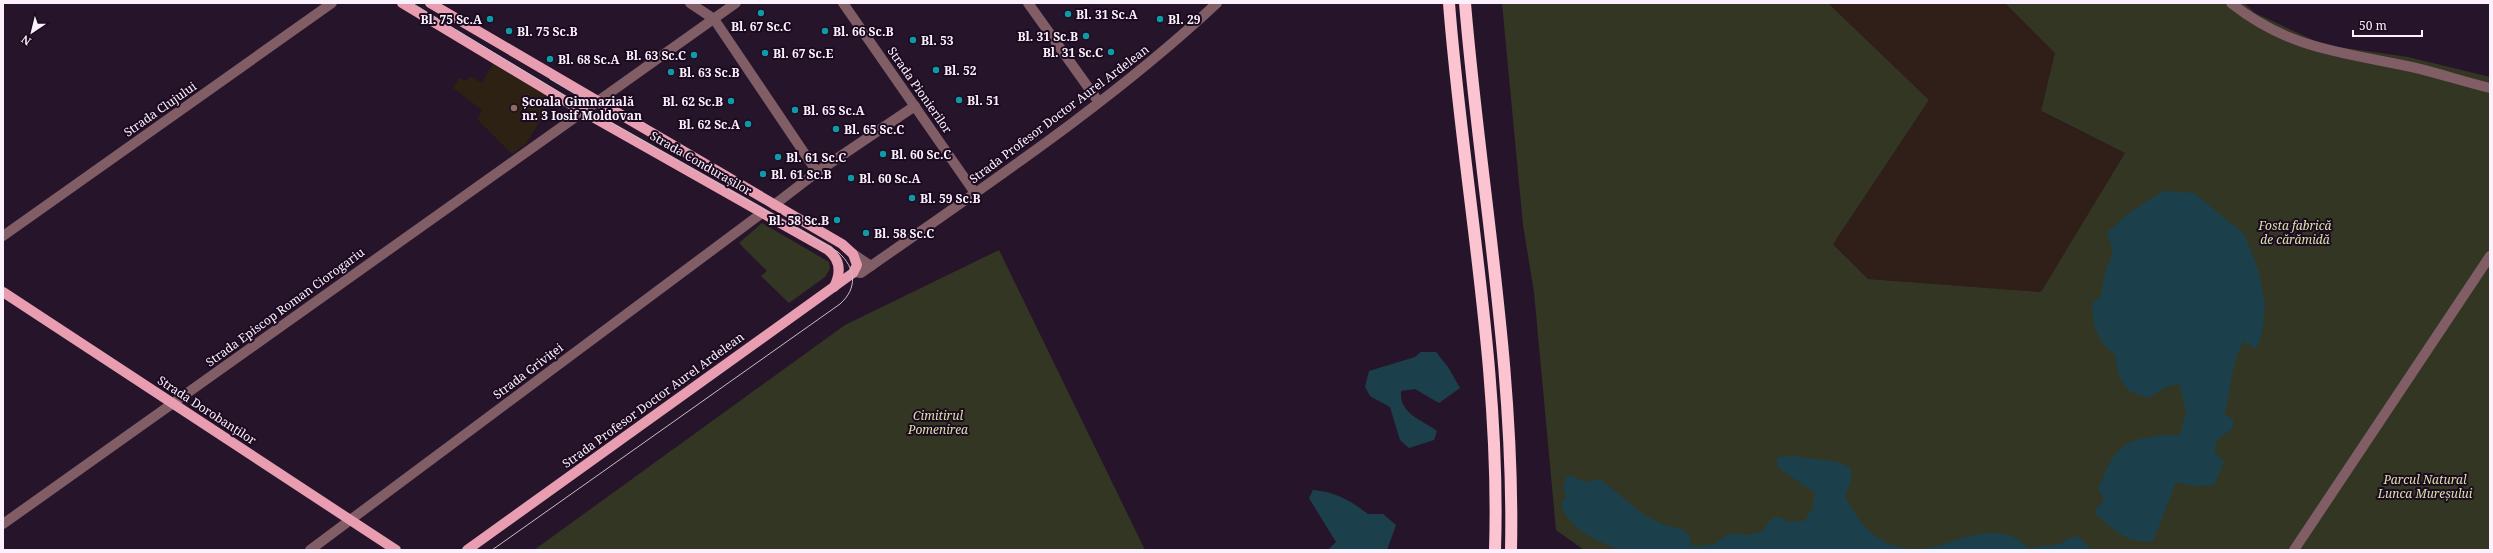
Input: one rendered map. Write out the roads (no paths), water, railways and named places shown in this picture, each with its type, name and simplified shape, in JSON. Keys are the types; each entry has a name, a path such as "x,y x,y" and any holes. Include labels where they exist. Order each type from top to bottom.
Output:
{"highway":[{"path":"1449,3 1488,356 1492,414 1495,550"},
{"path":"1465,3 1504,355 1508,413 1511,550"}],"main road":[{"name":"Strada Condurașilor","path":"402,3 582,111 831,253 839,270 834,287"},
{"name":"Strada Condurașilor","path":"430,3 842,244 853,254"},
{"path":"853,254 857,265 855,272"},
{"name":"Strada Profesor Doctor Aurel Ardelean","path":"466,550 855,272"},
{"name":"Strada Dorobanților","path":"3,292 396,550"}],"street":[{"name":"Strada Clujului","path":"3,236 332,3"},
{"path":"690,3 714,19 817,172"},
{"name":"Strada Episcop Roman Ciorogariu","path":"3,524 596,101 736,3"},
{"name":"Strada Pionierilor","path":"843,3 975,193"},
{"path":"1028,3 1098,101"},
{"name":"Strada Profesor Doctor Aurel Ardelean","path":"855,272 865,265 871,266 975,193 1156,58 1217,3"},
{"path":"2231,3 2264,26 2291,40 2325,50 2416,68 2490,88"},
{"path":"774,205 817,172 915,106"},
{"name":"Strada Griviței","path":"310,550 762,213"},
{"name":"Strada Condurașilor","path":"853,254 871,266"},
{"path":"2294,550 2490,256"}],"water":[{"path":"2163,191 2194,193 2244,234 2259,271 2265,306 2262,334 2256,349 2244,341 2236,358 2224,415 2234,419 2232,429 2216,441 2215,452 2224,462 2214,485 2193,486 2176,482 2153,541 2144,542 2128,538 2120,534 2094,512 2104,499 2098,489 2110,462 2120,449 2133,441 2148,437 2180,435 2186,410 2179,384 2166,387 2148,398 2129,391 2119,376 2115,355 2102,343 2094,326 2092,304 2101,296 2105,273 2113,251 2107,233 2126,215"},
{"path":"1421,352 1436,352 1448,367 1460,388 1439,403 1415,389 1401,391 1401,399 1407,411 1437,431 1434,440 1409,448 1400,440 1390,407 1370,396 1365,387 1369,371 1415,357"},
{"path":"1793,456 1838,462 1850,467 1852,479 1845,496 1859,520 1877,537 1887,543 1899,547 1913,549 1928,548 1969,536 2000,533 2011,536 2029,548 2060,544 2069,538 2078,536 2092,550 1622,550 1594,539 1577,528 1565,513 1561,504 1566,497 1563,487 1566,477 1574,476 1580,481 1586,482 1600,479 1643,514 1662,524 1683,530 1689,535 1691,545 1701,546 1714,544 1730,533 1748,535 1763,531 1770,520 1778,516 1789,522 1804,521 1812,510 1815,493 1778,468 1777,457"},
{"path":"1313,490 1329,493 1343,498 1368,514 1383,514 1396,525 1387,550 1328,550 1336,542 1309,498"}],"tram line":[{"path":"412,3 575,102 838,252 844,258 851,271 852,285 846,298 840,304 492,550"},
{"path":"550,79 619,120"}],"place":[{"name":"Bl. 67 Sc.C","path":"761,13"},
{"name":"Bl. 31 Sc.A","path":"1068,14"},
{"name":"Bl. 75 Sc.A","path":"490,19"},
{"name":"Bl. 29","path":"1160,19"},
{"name":"Bl. 75 Sc.B","path":"509,31"},
{"name":"Bl. 66 Sc.B","path":"825,31"},
{"name":"Bl. 31 Sc.B","path":"1086,36"},
{"name":"Bl. 53","path":"913,40"},
{"name":"Bl. 31 Sc.C","path":"1111,52"},
{"name":"Bl. 67 Sc.E","path":"765,53"},
{"name":"Bl. 63 Sc.C","path":"694,55"},
{"name":"Bl. 68 Sc.A","path":"550,59"},
{"name":"Bl. 52","path":"936,70"},
{"name":"Bl. 63 Sc.B","path":"671,72"},
{"name":"Bl. 51","path":"959,100"},
{"name":"Bl. 62 Sc.B","path":"731,101"},
{"name":"Școala Gimnazială nr. 3 Iosif Moldovan","path":"514,108"},
{"name":"Bl. 65 Sc.A","path":"795,110"},
{"name":"Bl. 62 Sc.A","path":"748,124"},
{"name":"Bl. 65 Sc.C","path":"836,129"},
{"name":"Bl. 60 Sc.C","path":"883,154"},
{"name":"Bl. 61 Sc.C","path":"778,157"},
{"name":"Bl. 61 Sc.B","path":"763,174"},
{"name":"Bl. 60 Sc.A","path":"851,178"},
{"name":"Bl. 59 Sc.B","path":"912,198"},
{"name":"Bl. 58 Sc.B","path":"837,220"},
{"name":"Bl. 58 Sc.C","path":"866,233"}],"park label":[{"name":"Fosta fabrică de cărămidă","path":"2295,232"},
{"name":"Cimitirul Pomenirea","path":"938,422"},
{"name":"Parcul Natural Lunca Mureșului","path":"2425,486"}]}
